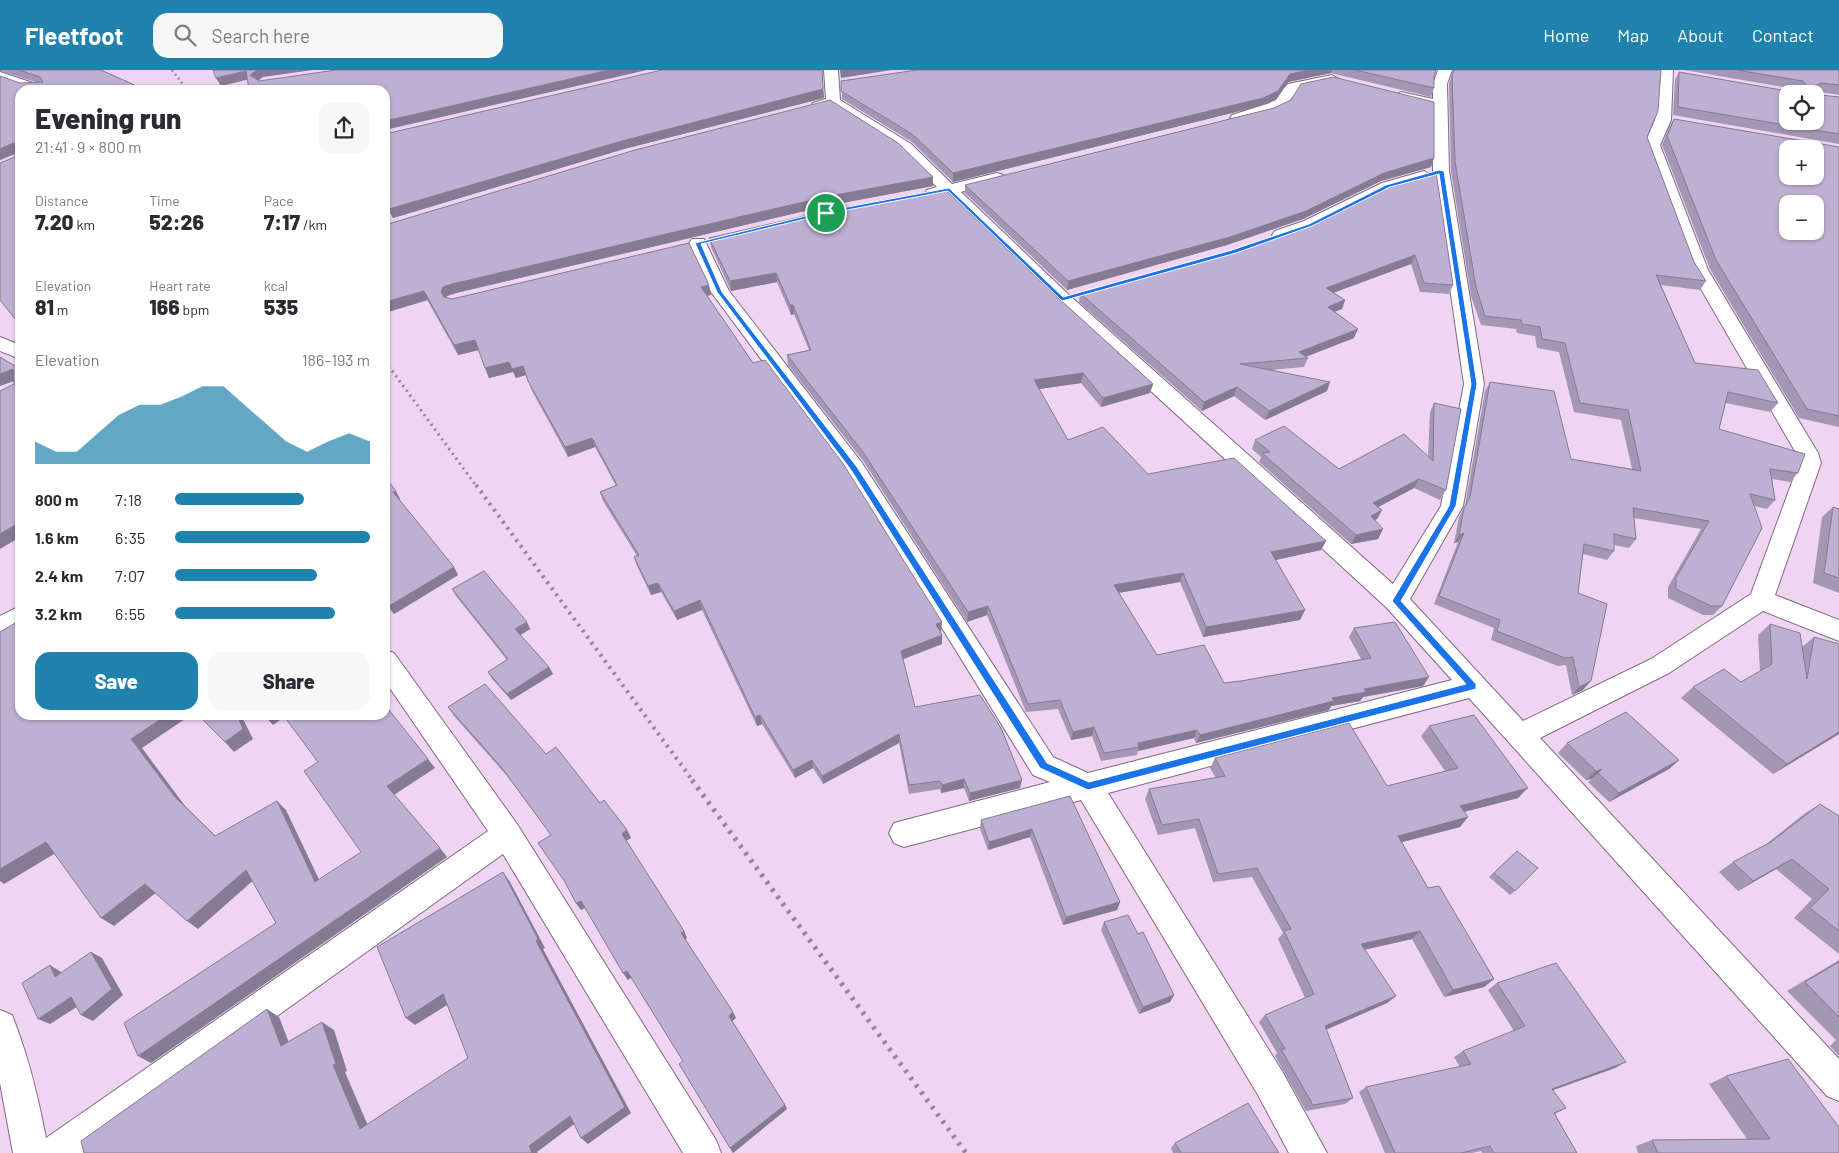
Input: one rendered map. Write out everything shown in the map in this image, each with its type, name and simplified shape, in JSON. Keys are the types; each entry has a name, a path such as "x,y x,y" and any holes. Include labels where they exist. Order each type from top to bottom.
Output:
{"street":[{"path":"1396,601 1452,506 1474,384 1441,171 1440,84 1445,70"},
{"path":"1518,736 1660,666 1761,600 1810,463 1807,453 1699,270 1652,145 1673,122 1672,73"},
{"path":"0,76 26,85"},
{"path":"1218,123 1266,111 1282,104 1293,87 1331,79 1349,83"},
{"path":"804,109 835,85 905,147 949,190 1072,297 1396,601 1839,1084"},
{"path":"1385,92 1440,105"},
{"path":"1268,240 1310,225 1388,186 1441,171"},
{"path":"920,195 949,190 1016,173"},
{"path":"697,243 720,292 854,468 1043,766 1088,786 1270,1083 1309,1153"},
{"path":"0,343 15,350"},
{"path":"1761,600 1839,630"},
{"path":"0,628 15,619"},
{"path":"390,667 507,834 703,1153"},
{"path":"904,833 1473,686"},
{"path":"56,1153 507,834"},
{"path":"0,1027 20,1092 31,1153"}],"building":[{"path":"19,70 101,70 135,85 15,85 15,144 13,143 0,149 0,76 20,83 43,82 40,77"},
{"path":"213,70 257,70 250,75 259,81 336,70 609,70 390,120 390,85 248,85 246,71 216,78"},
{"path":"662,70 822,70 823,89 622,141 390,209 390,133"},
{"path":"917,70 1309,70 1290,74 1278,91 1263,98 953,173 912,134 841,91 841,81"},
{"path":"1355,70 1436,70 1434,88"},
{"path":"1454,70 1661,70 1658,111 1647,137 1694,262 1706,281 1656,275 1695,363 1758,370 1778,403 1728,392 1719,429 1805,454 1798,473 1770,469 1775,500 1750,494 1762,528 1722,606 1711,606 1676,589 1676,578 1709,521 1633,508 1636,539 1614,534 1614,551 1584,544 1578,593 1607,604 1591,681 1579,687 1573,657 1565,658 1497,631 1500,620 1439,596 1464,533 1459,535 1464,508 1470,497 1490,382 1554,391 1571,459 1641,471 1628,410 1580,403 1565,343 1542,339 1540,327 1522,324 1521,320 1485,316 1476,287 1455,162 1452,76"},
{"path":"1737,70 1839,70 1839,85 1821,83 1805,85 1803,81"},
{"path":"1679,72 1779,90 1779,124 1678,107"},
{"path":"1333,77 1434,102 1434,158 1384,173 1306,211 1230,237 1068,281 965,185 1274,108 1291,100 1301,84"},
{"path":"1824,95 1839,97 1839,134 1815,130 1824,130"},
{"path":"830,100 898,143 933,177 825,197 452,284 443,287 441,292 444,297 452,299 689,243 709,285 701,287 753,363 765,360 844,465 942,622 936,624 942,635 901,651 915,707 980,695 1001,728 1022,780 970,793 964,779 942,785 940,781 909,785 899,734 822,776 812,760 793,770 760,715 755,717 700,600 674,611 658,583 648,586 634,557 639,555 600,492 617,485 592,438 565,447 528,381 523,366 512,369 509,362 485,368 475,340 454,345 424,291 390,301 390,224 635,150"},
{"path":"1674,119 1798,140 1779,140 1779,185 1824,185 1824,144 1839,147 1839,416 1807,409 1716,260 1667,136"},
{"path":"15,157 15,319 0,300 0,163"},
{"path":"1436,172 1453,285 1424,283 1415,255 1326,288 1345,300 1328,307 1358,329 1299,352 1308,358 1240,364 1330,382 1269,411 1237,387 1204,402 1080,293 1243,248 1320,222 1398,182"},
{"path":"945,189 1055,295 1153,384 1103,398 1083,373 1034,380 1068,440 1103,427 1148,474 1234,458 1326,541 1271,552 1305,610 1206,627 1183,573 1114,585 1157,655 1204,645 1224,683 1241,681 1371,658 1354,628 1395,622 1429,677 1364,689 1366,692 1332,698 1334,701 1200,735 1197,730 1138,743 1139,747 1104,753 1094,727 1073,732 1060,700 1028,704 988,606 968,612 863,452 787,355 811,350 793,305 790,305 776,273 730,281 709,238 826,211"},
{"path":"0,357 15,366 15,525 0,534 0,391 14,384 13,369 0,374"},
{"path":"1434,403 1461,409 1446,490 1419,479 1373,503 1382,510 1371,516 1383,529 1356,535 1262,453 1270,452 1255,440 1284,426 1339,469 1404,434 1433,461"},
{"path":"390,483 396,491 393,492 454,567 390,605"},
{"path":"1833,507 1839,509 1839,578 1824,573"},
{"path":"484,571 527,622 515,629 549,667 507,694 488,672 508,659 452,589"},
{"path":"15,623 15,720 160,720 131,739 175,797 215,836 277,801 315,882 361,852 304,771 318,762 287,720 390,720 390,711 428,759 387,786 440,848 138,1056 124,1023 276,923 246,870 187,921 145,884 101,918 46,842 0,869 0,632"},
{"path":"1770,624 1800,633 1807,679 1814,637 1839,644 1839,732 1787,764 1693,687 1724,669 1741,682 1772,664"},
{"path":"485,684 546,754 556,747 600,803 604,800 627,830 622,834 684,931 681,933 733,1012 729,1016 785,1105 730,1148 679,1064 683,1061 627,971 623,973 581,901 576,903 565,882 538,843 551,835 502,768 448,707"},
{"path":"1626,712 1679,760 1619,793 1598,773 1602,769 1596,771 1567,743"},
{"path":"1474,715 1528,788 1460,806 1468,817 1398,836 1428,888 1439,886 1494,979 1453,990 1420,931 1361,944 1396,996 1325,1026 1353,1098 1313,1105 1281,1049 1285,1049 1265,1015 1314,994 1284,931 1291,929 1257,868 1218,874 1199,819 1162,825 1149,789 1225,776 1215,758 1349,723 1387,786 1458,768 1429,726"},
{"path":"203,720 239,720 243,729 225,742"},
{"path":"1070,796 1120,902 1066,917 1032,829 989,842 981,820"},
{"path":"1820,804 1839,816 1839,931 1810,908 1829,889 1792,859 1753,881 1733,862 1771,842"},
{"path":"1517,851 1538,868 1515,891 1494,873"},
{"path":"503,872 538,939 536,941 625,1107 581,1138 570,1116 529,1146 532,1153 84,1153 81,1141 267,1009 281,1046 322,1022 336,1064 333,1065 360,1129 468,1058 443,994 406,1018 377,947"},
{"path":"1128,915 1138,934 1143,932 1174,995 1143,1007 1104,922"},
{"path":"91,952 112,989 81,1015 71,997 38,1019 22,983 50,965 55,977"},
{"path":"1839,962 1839,1017 1805,982"},
{"path":"1556,963 1626,1062 1552,1089 1566,1108 1554,1113 1577,1153 1494,1153 1490,1146 1461,1153 1395,1153 1366,1087 1471,1064 1463,1051 1525,1026 1497,983"},
{"path":"1788,1059 1839,1127 1839,1153 1658,1153 1652,1140 1770,1139 1726,1076"},
{"path":"1248,1103 1279,1153 1181,1153 1175,1143"}],"railway":[{"path":"172,70 183,85"},
{"path":"390,368 477,487"},
{"path":"476,485 693,781"},
{"path":"692,780 966,1153"}],"route":[{"path":"1441,171 1474,384 1452,506 1396,601 1473,686 1088,786 1043,766 854,468 720,292 698,243 826,213 949,190 1062,299 1234,251 1310,225 1388,186 1441,171"}]}
